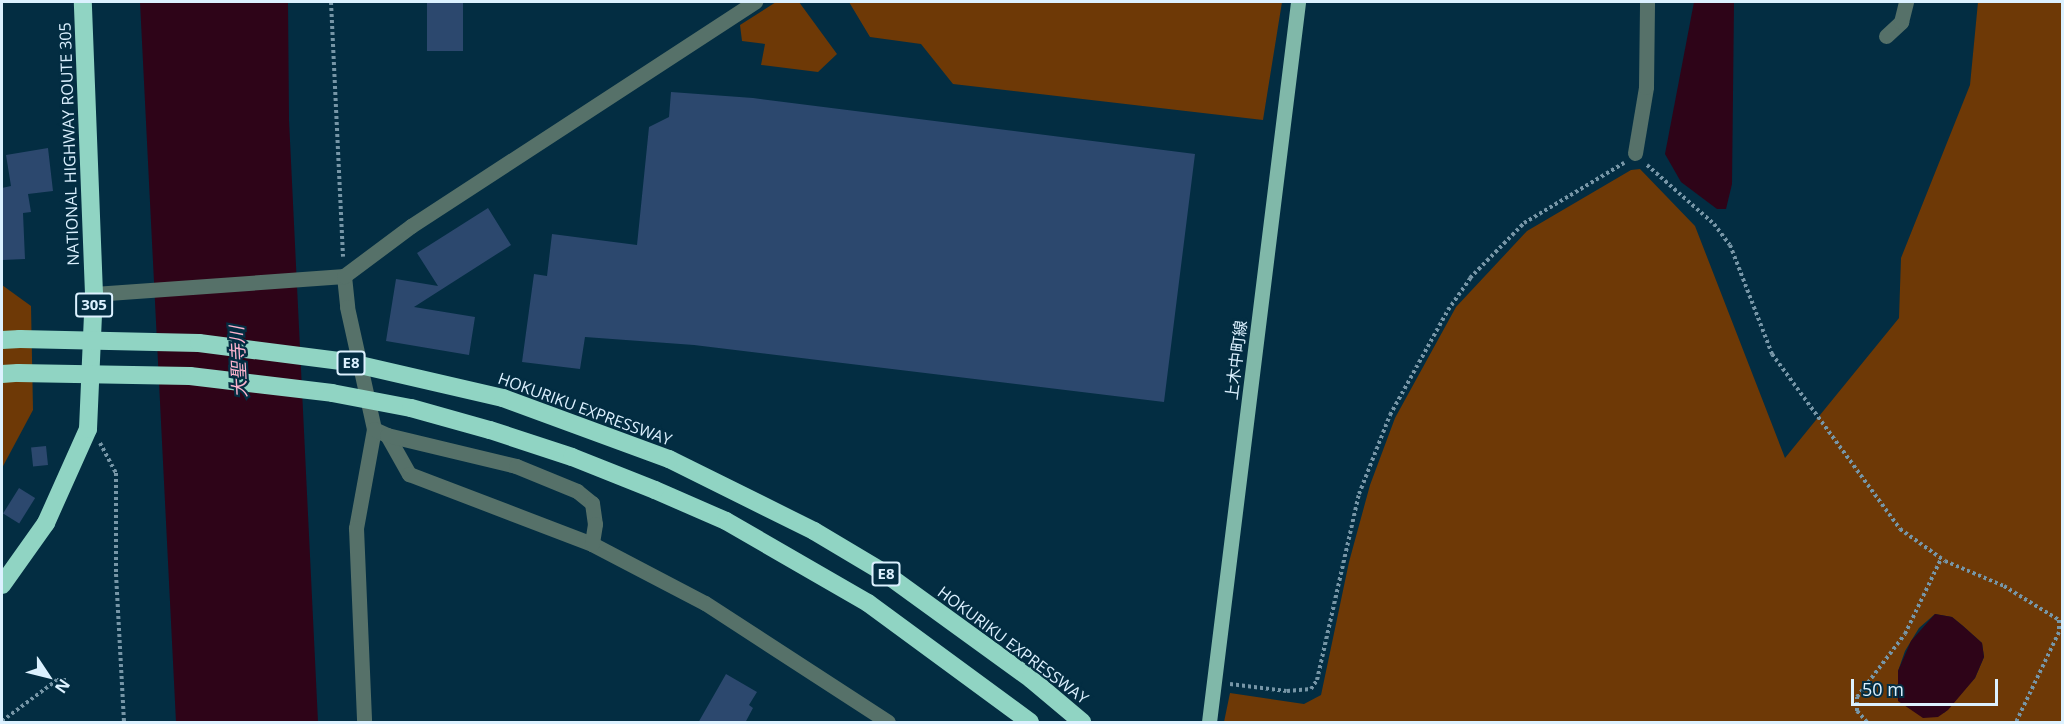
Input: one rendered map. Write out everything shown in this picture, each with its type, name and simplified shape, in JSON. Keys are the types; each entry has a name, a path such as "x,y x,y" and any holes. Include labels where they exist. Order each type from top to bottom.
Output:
{"highway":[{"name":"NATIONAL HIGHWAY ROUTE 305","path":"2,585 46,523 88,429 94,294 83,2"},
{"name":"HOKURIKU EXPRESSWAY","path":"2,340 199,344 347,362 503,398 669,459 814,531 886,574 1031,679 1082,723"},
{"name":"E8","path":"10,373 190,376 332,393 411,408 490,430 655,490 746,532 868,603 1030,723"}],"main road":[{"name":"上木中町線","path":"1209,723 1298,2"}],"street":[{"path":"94,294 344,276 411,226 755,2"},
{"path":"1635,153 1646,87 1647,2"},
{"path":"1886,36 1901,22 1906,2"},
{"path":"344,276 346,307 381,432 409,474 592,544 705,603 888,723"},
{"path":"381,432 516,466 577,491 592,503 595,524 592,544"},
{"path":"364,723 356,528 381,432"}],"path":[{"path":"331,2 344,276"},
{"path":"1635,153 1714,224 1730,245 1772,354 1900,529 1941,559 2004,586 2058,620 2059,632 2016,723"},
{"path":"1214,681 1287,691 1311,689 1317,680 1359,494 1390,416 1448,310 1470,278 1524,223 1618,167"},
{"path":"88,429 108,452 116,473 116,574 124,723"},
{"path":"1867,723 1857,711 1857,697 1905,634 1941,559"},
{"path":"2,721 57,680 68,680"}],"shaded area":[{"path":"776,2 799,2 837,54 818,72 761,65 765,44 742,41 740,25"},
{"path":"849,2 1282,2 1263,120 953,84 921,44 870,37"},
{"path":"1978,2 2062,2 2062,722 1224,722 1230,693 1304,704 1321,695 1349,562 1370,485 1395,418 1456,307 1527,231 1631,170 1640,169 1695,226 1785,458 1899,318 1901,258 1970,85","holes":["1935,614 1952,617 1982,643 1984,657 1975,678 1944,713 1898,692 1898,671 1905,651 1919,628"]},
{"path":"2,285 31,306 33,410 2,468"}],"water":[{"name":"大聖寺川","path":"140,2 288,2 289,120 318,722 176,722"},
{"path":"1694,2 1734,2 1732,184 1726,209 1717,209 1681,182 1665,154"},
{"path":"1935,614 1952,617 1963,626 1982,643 1984,657 1975,678 1948,710 1938,717 1923,718 1898,701 1898,671 1911,641"}],"building":[{"path":"427,2 463,2 463,51 427,51"},
{"path":"671,92 753,98 1195,154 1164,402 694,345 585,337 580,369 522,362 534,274 547,276 552,234 637,245 649,127 669,117"},
{"path":"48,148 53,191 28,194 31,212 23,213 25,259 2,260 2,188 11,186 6,155"},
{"path":"488,208 511,245 414,307 475,317 469,355 386,341 396,279 438,286 417,253"},
{"path":"46,446 48,465 33,466 31,448"},
{"path":"19,488 35,498 19,524 3,513"},
{"path":"726,674 757,692 749,705 753,708 745,723 698,723"}]}
